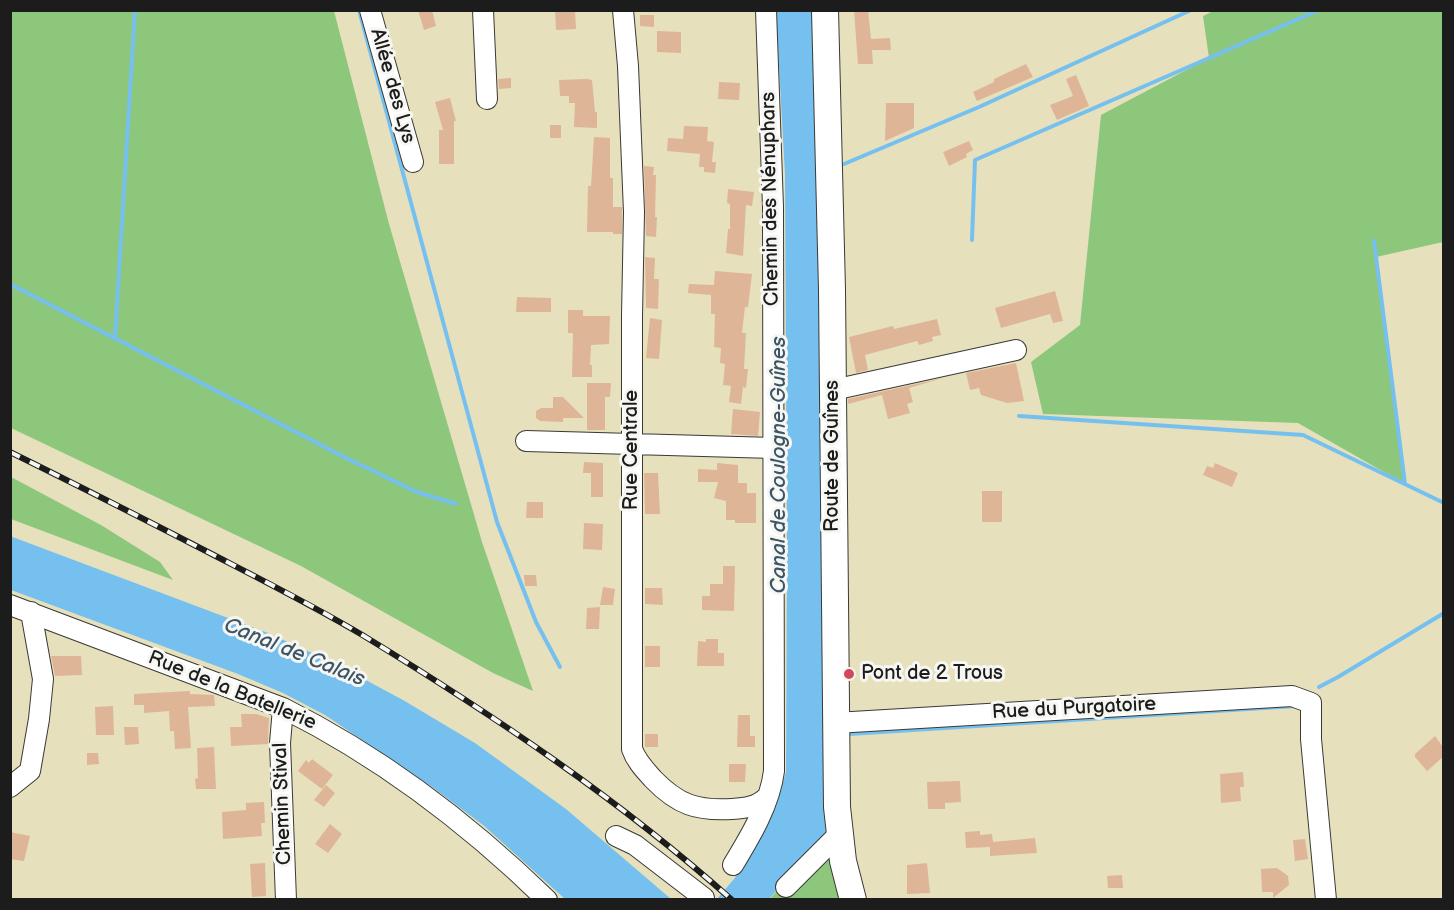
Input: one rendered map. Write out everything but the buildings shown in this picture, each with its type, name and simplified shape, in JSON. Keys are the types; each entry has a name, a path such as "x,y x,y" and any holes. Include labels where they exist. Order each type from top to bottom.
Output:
{"main road":[{"name":"Route de Guînes","path":"825,10 835,723 839,834 853,900"}],"street":[{"name":"Allée des Lys","path":"370,10 413,162"},
{"path":"483,10 487,99"},
{"name":"Rue Centrale","path":"623,10 634,198 632,749 634,756 644,769 670,795 696,807 713,810 748,807 756,805 767,797"},
{"name":"Chemin des Nénuphars","path":"733,865 767,797 773,779 774,764 772,207 766,10"},
{"path":"832,390 1016,350"},
{"path":"526,441 774,448"},
{"name":"Rue de la Batellerie","path":"10,605 283,708 349,743 412,786 493,851 547,900"},
{"path":"10,787 30,771 39,719 43,679 31,612"},
{"name":"Rue du Purgatoire","path":"835,723 1292,696 1311,703 1311,739 1326,900"},
{"name":"Chemin Stival","path":"283,708 280,743 286,900"},
{"path":"786,887 839,834"},
{"path":"616,836 635,845 704,898"}],"green space":[{"path":"1215,10 1443,11 1443,242 1376,257 1405,484 1298,423 1043,414 1031,362 1080,325 1101,115 1209,58 1203,16"},
{"path":"10,11 334,11 389,224 482,542 533,691 493,673 301,566 11,428"},
{"path":"11,477 101,525 160,562 173,580 11,519"},
{"path":"823,742 828,746 842,899 769,900 826,834"}],"water":[{"path":"776,11 814,11 818,76 825,729 823,793 826,834 769,899 716,900 734,879 776,805 786,772 785,175"},
{"name":"Canal de Calais","path":"10,536 268,633 334,663 403,700 475,743 566,809 671,899 565,899 483,825 432,787 325,715 283,693 238,674 11,590"}],"waterway":[{"path":"115,337 135,10"},
{"path":"359,10 497,522 536,622 560,667"},
{"path":"844,164 979,107 1191,10"},
{"path":"972,240 975,160 1319,10"},
{"path":"1374,241 1405,484"},
{"path":"10,284 346,458 417,492 456,504"},
{"path":"1019,416 1303,435 1444,503"},
{"path":"1319,687 1444,613"},
{"path":"849,734 1296,706"}],"railway":[{"path":"10,452 285,592 412,666 460,696 600,793 645,827 732,900"}],"place":[{"name":"Pont de 2 Trous","path":"849,674"}],"water label":[{"name":"Canal de Coulogne-Guînes","path":"780,465"}]}
